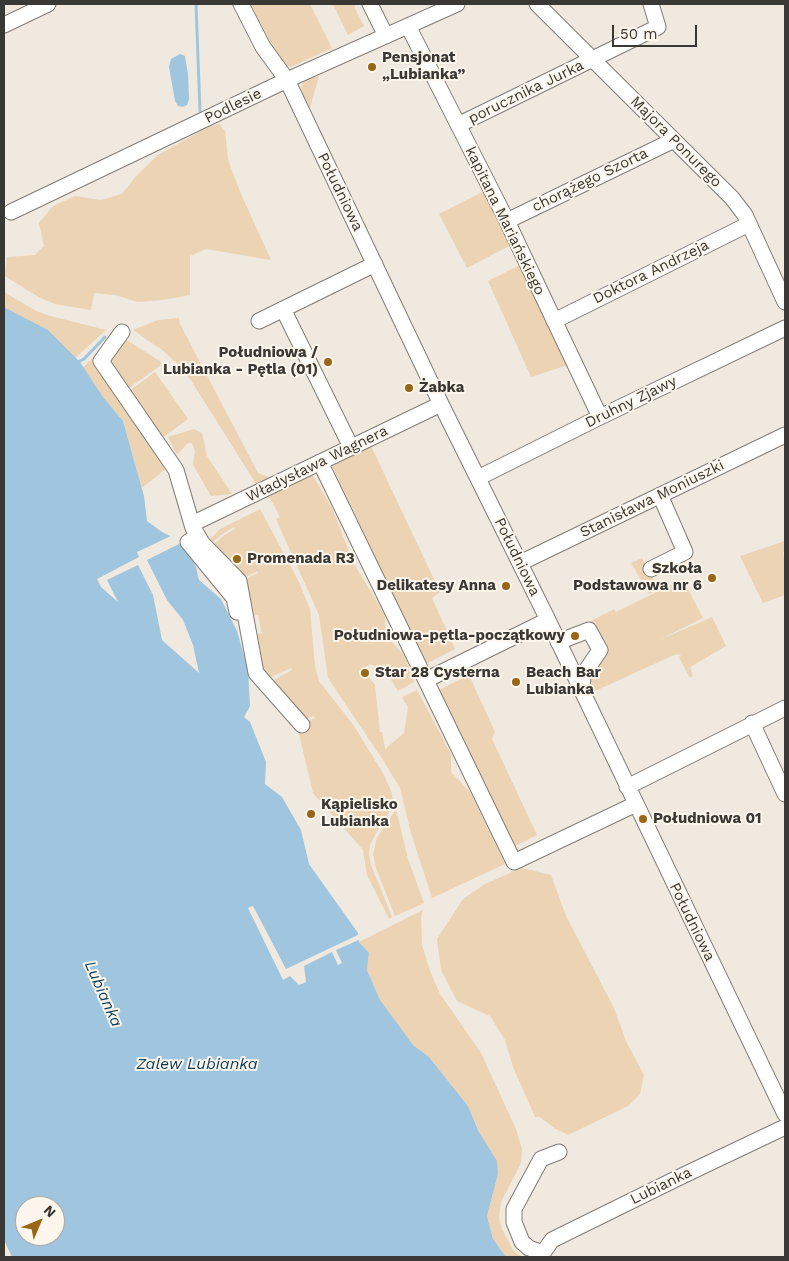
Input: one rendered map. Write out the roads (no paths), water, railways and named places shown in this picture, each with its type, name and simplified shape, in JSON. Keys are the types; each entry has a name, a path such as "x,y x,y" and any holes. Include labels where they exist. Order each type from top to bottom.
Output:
{"street":[{"path":"4,25 48,4"},
{"name":"Południowa","path":"242,4 263,47 287,80 441,404 548,620 785,1114"},
{"path":"370,4 386,36"},
{"name":"Podlesie","path":"11,212 287,80 457,4"},
{"name":"Majora Ponurego","path":"538,4 732,198 745,215 785,302"},
{"name":"porucznika Jurka","path":"458,124 658,28 651,4"},
{"name":"kapitana Mariańskiego","path":"408,26 507,221 600,417"},
{"name":"chorążego Szorta","path":"507,221 674,140"},
{"name":"Doktora Andrzeja","path":"554,321 749,224"},
{"path":"259,320 376,264"},
{"path":"283,309 351,447"},
{"name":"Druhny Zjawy","path":"478,478 785,328"},
{"path":"122,332 101,362 176,470 195,530 202,543 239,581 256,673 299,724"},
{"name":"Władysława Wagnera","path":"195,530 256,493 441,404"},
{"name":"Stanisława Moniuszki","path":"520,563 660,495 688,487 785,435"},
{"path":"324,460 426,680 514,862 636,804"},
{"path":"240,508 256,493"},
{"path":"651,570 685,552 660,495"},
{"path":"426,680 548,620"},
{"path":"558,642 589,630 600,650 583,675 582,691"},
{"path":"627,787 785,708"},
{"path":"752,723 785,794"},
{"name":"Lubianka","path":"558,1152 541,1159 514,1209 514,1222 522,1242 529,1248 543,1253 552,1240 785,1126"}],"water":[{"path":"180,54 185,56 188,74 189,99 187,105 183,107 178,106 175,101 169,67 171,59"},
{"name":"Zalew Lubianka","path":"4,307 48,330 80,362 103,397 123,421 144,496 147,521 162,532 184,543 196,567 199,580 221,599 237,631 248,669 250,706 244,717 250,722 266,762 265,784 282,797 301,830 309,864 358,933 359,942 369,953 367,970 380,1000 413,1045 429,1057 468,1106 479,1132 497,1161 498,1174 487,1216 493,1239 506,1257 12,1257 4,1240"}],"waterway":[{"path":"196,4 200,111"},
{"path":"76,363 84,359 105,337"}],"place":[{"name":"Pensjonat „Lubianka”","path":"372,67"},
{"name":"Południowa / Lubianka - Pętla (01)","path":"328,362"},
{"name":"Żabka","path":"409,388"},
{"name":"Promenada R3","path":"237,559"},
{"name":"Szkoła Podstawowa nr 6","path":"712,578"},
{"name":"Delikatesy Anna","path":"506,586"},
{"name":"Południowa-pętla-początkowy","path":"575,636"},
{"name":"Star 28 Cysterna","path":"365,673"},
{"name":"Beach Bar Lubianka","path":"516,682"},
{"name":"Kąpielisko Lubianka","path":"311,814"},
{"name":"Południowa 01","path":"643,819"}]}
